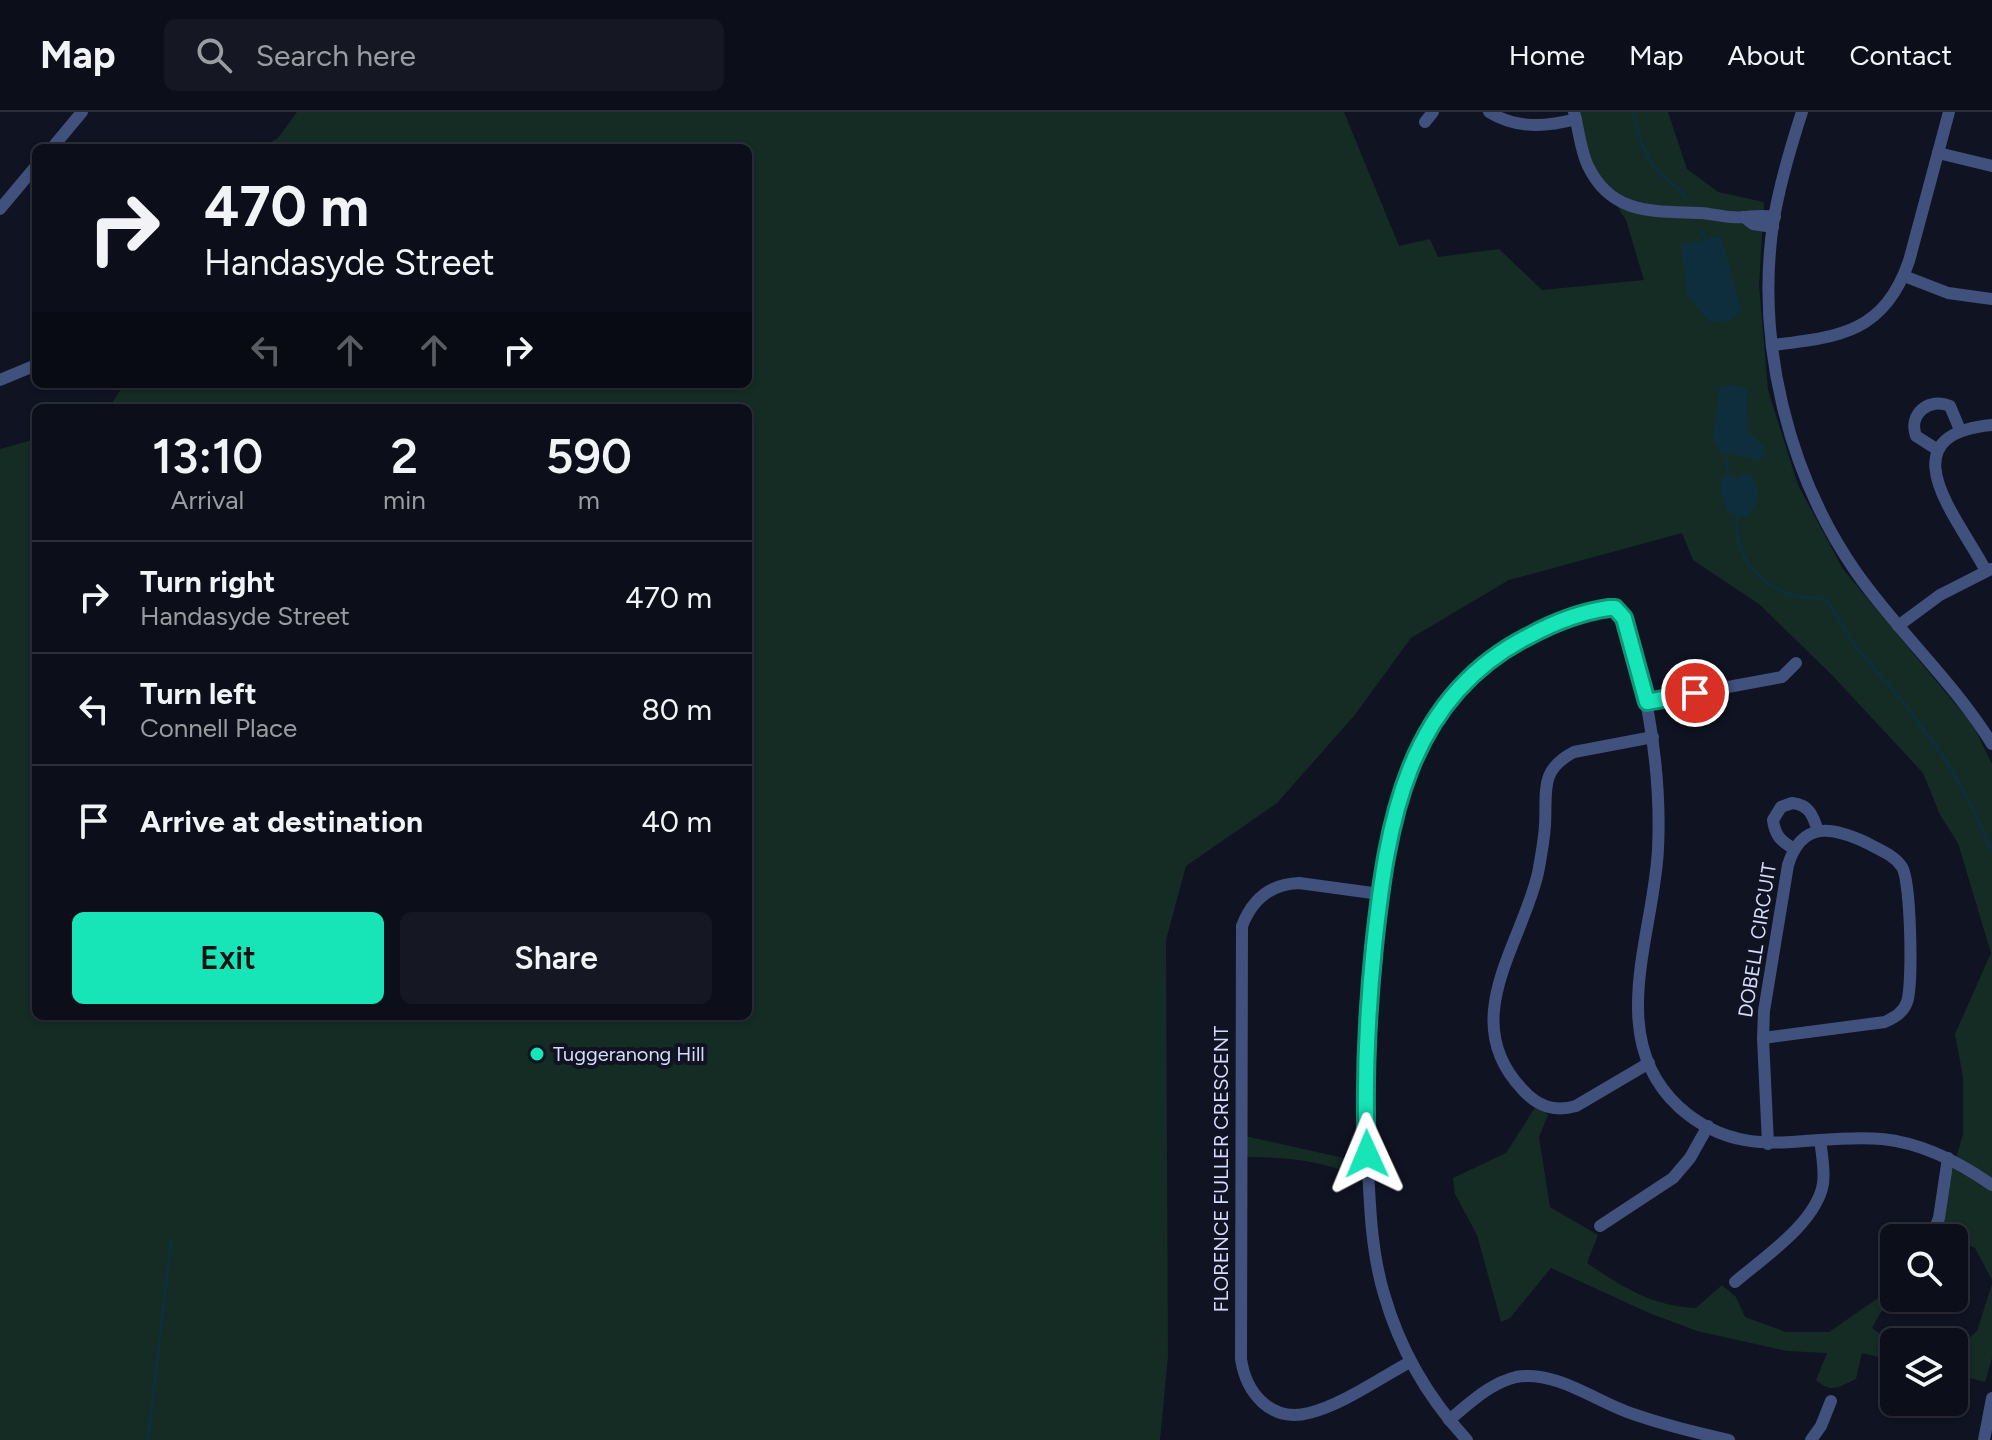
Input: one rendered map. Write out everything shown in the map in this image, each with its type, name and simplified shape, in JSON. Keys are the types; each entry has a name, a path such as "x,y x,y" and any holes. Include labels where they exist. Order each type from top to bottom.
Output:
{"street":[{"path":"55,144 82,112"},
{"path":"1489,112 1525,125 1556,124 1575,116 1590,170 1610,194 1623,203 1660,213 1744,217 1753,224 1774,222"},
{"path":"1802,112 1786,163 1774,222 1770,273 1773,345 1790,433 1822,514 1857,572 1898,626 1942,673 1992,744"},
{"path":"1773,345 1827,339 1853,330 1883,307 1904,276 1949,112"},
{"path":"1938,153 1992,166"},
{"path":"0,209 32,171"},
{"path":"1904,276 1948,293 1992,299"},
{"path":"0,380 32,367"},
{"path":"1938,450 1916,436 1914,423 1921,410 1941,402 1950,406 1960,430"},
{"path":"1898,626 1940,595 1989,570 1937,485 1934,462 1938,450 1960,430 1992,425"},
{"path":"1467,1440 1428,1393 1410,1362 1383,1293 1369,1198 1366,1066 1369,998 1380,894 1398,800 1408,770 1422,740 1451,697 1506,647 1567,619 1602,609 1615,608 1624,618 1647,702 1658,782 1654,899 1636,1007 1638,1030 1649,1063 1665,1092 1680,1108 1736,1139 1768,1144 1858,1137 1885,1139 1912,1144 1948,1158 1992,1185"},
{"path":"1647,702 1782,677 1796,663"},
{"path":"1979,722 1992,713"},
{"path":"1649,1063 1576,1106 1563,1109 1544,1107 1527,1094 1503,1064 1493,1014 1501,971 1527,911 1537,877 1545,826 1545,787 1551,771 1564,757 1574,752 1653,737"},
{"name":"DOBELL CIRCUIT","path":"1794,849 1775,832 1773,820 1781,807 1792,803 1807,809 1812,813 1818,831"},
{"name":"DOBELL CIRCUIT","path":"1763,1038 1885,1022 1898,1016 1908,1000 1909,890 1904,870 1886,852 1843,832 1818,831 1807,836 1794,849 1788,865 1764,1011 1763,1038 1768,1144"},
{"name":"FLORENCE FULLER CRESCENT","path":"1380,894 1286,883 1261,896 1251,907 1242,926 1241,1359 1246,1381 1261,1402 1287,1414 1302,1414 1323,1408 1410,1362"},
{"path":"1600,1226 1673,1178 1690,1158 1708,1126"},
{"path":"1735,1282 1810,1213 1823,1185 1820,1140"},
{"path":"1937,1224 1948,1158"},
{"path":"1449,1420 1498,1384 1532,1376 1555,1381 1631,1413 1679,1429 1729,1440"},
{"path":"1984,1440 1992,1398"},
{"path":"1811,1440 1821,1426 1831,1401"}],"green space":[{"path":"297,112 1344,112 1399,246 1430,239 1438,257 1499,249 1542,290 1644,280 1626,220 1591,165 1580,112 1668,112 1687,169 1718,192 1764,202 1759,285 1768,390 1798,485 1843,569 1973,725 1992,764 1992,1280 1975,1248 1968,1245 1968,1224 1937,1224 1963,1134 1963,1077 1955,1034 1991,953 1958,843 1940,815 1923,773 1832,675 1759,604 1693,560 1682,533 1509,580 1411,638 1354,716 1277,803 1186,866 1166,940 1168,1356 1160,1440 0,1440 0,449 32,440 32,1020 752,1020 752,404 112,404 122,388 752,388 752,144 268,144 278,138"},
{"path":"1536,1106 1548,1115 1539,1137 1550,1207 1598,1235 1587,1263 1638,1294 1665,1304 1696,1308 1722,1285 1736,1297 1745,1317 1786,1332 1829,1332 1880,1297 1881,1312 1872,1328 1880,1334 1880,1358 1862,1353 1856,1379 1835,1388 1826,1387 1816,1380 1827,1353 1787,1351 1697,1331 1649,1313 1551,1268 1510,1318 1501,1322 1477,1235 1455,1194 1453,1178 1506,1153"},
{"path":"1245,1136 1357,1161 1357,1177 1303,1161 1247,1157"},
{"path":"1992,1284 1992,1358 1985,1382 1968,1378 1968,1339 1977,1331"}],"water":[{"path":"1721,236 1741,309 1732,319 1710,322 1687,296 1681,245"},
{"path":"1729,385 1747,387 1748,431 1765,448 1764,456 1757,460 1720,451 1713,440 1719,388"},
{"path":"1747,472 1755,482 1757,500 1748,516 1737,516 1727,511 1721,495 1721,480 1727,475 1736,478"}],"waterway":[{"path":"1633,112 1648,157 1685,197"},
{"path":"1701,229 1706,240"},
{"path":"1725,449 1728,477"},
{"path":"1737,516 1739,542 1757,574 1789,594 1827,600 1855,646 1903,702 1946,760 1992,851"},
{"path":"148,1440 171,1241"}],"place":[{"name":"Tuggeranong Hill","path":"537,1054"}],"route":[{"path":"1367,1154 1369,998 1380,894 1398,800 1422,740 1439,713 1471,676 1506,647 1567,619 1609,608 1615,608 1624,618 1647,702 1695,693"}]}
